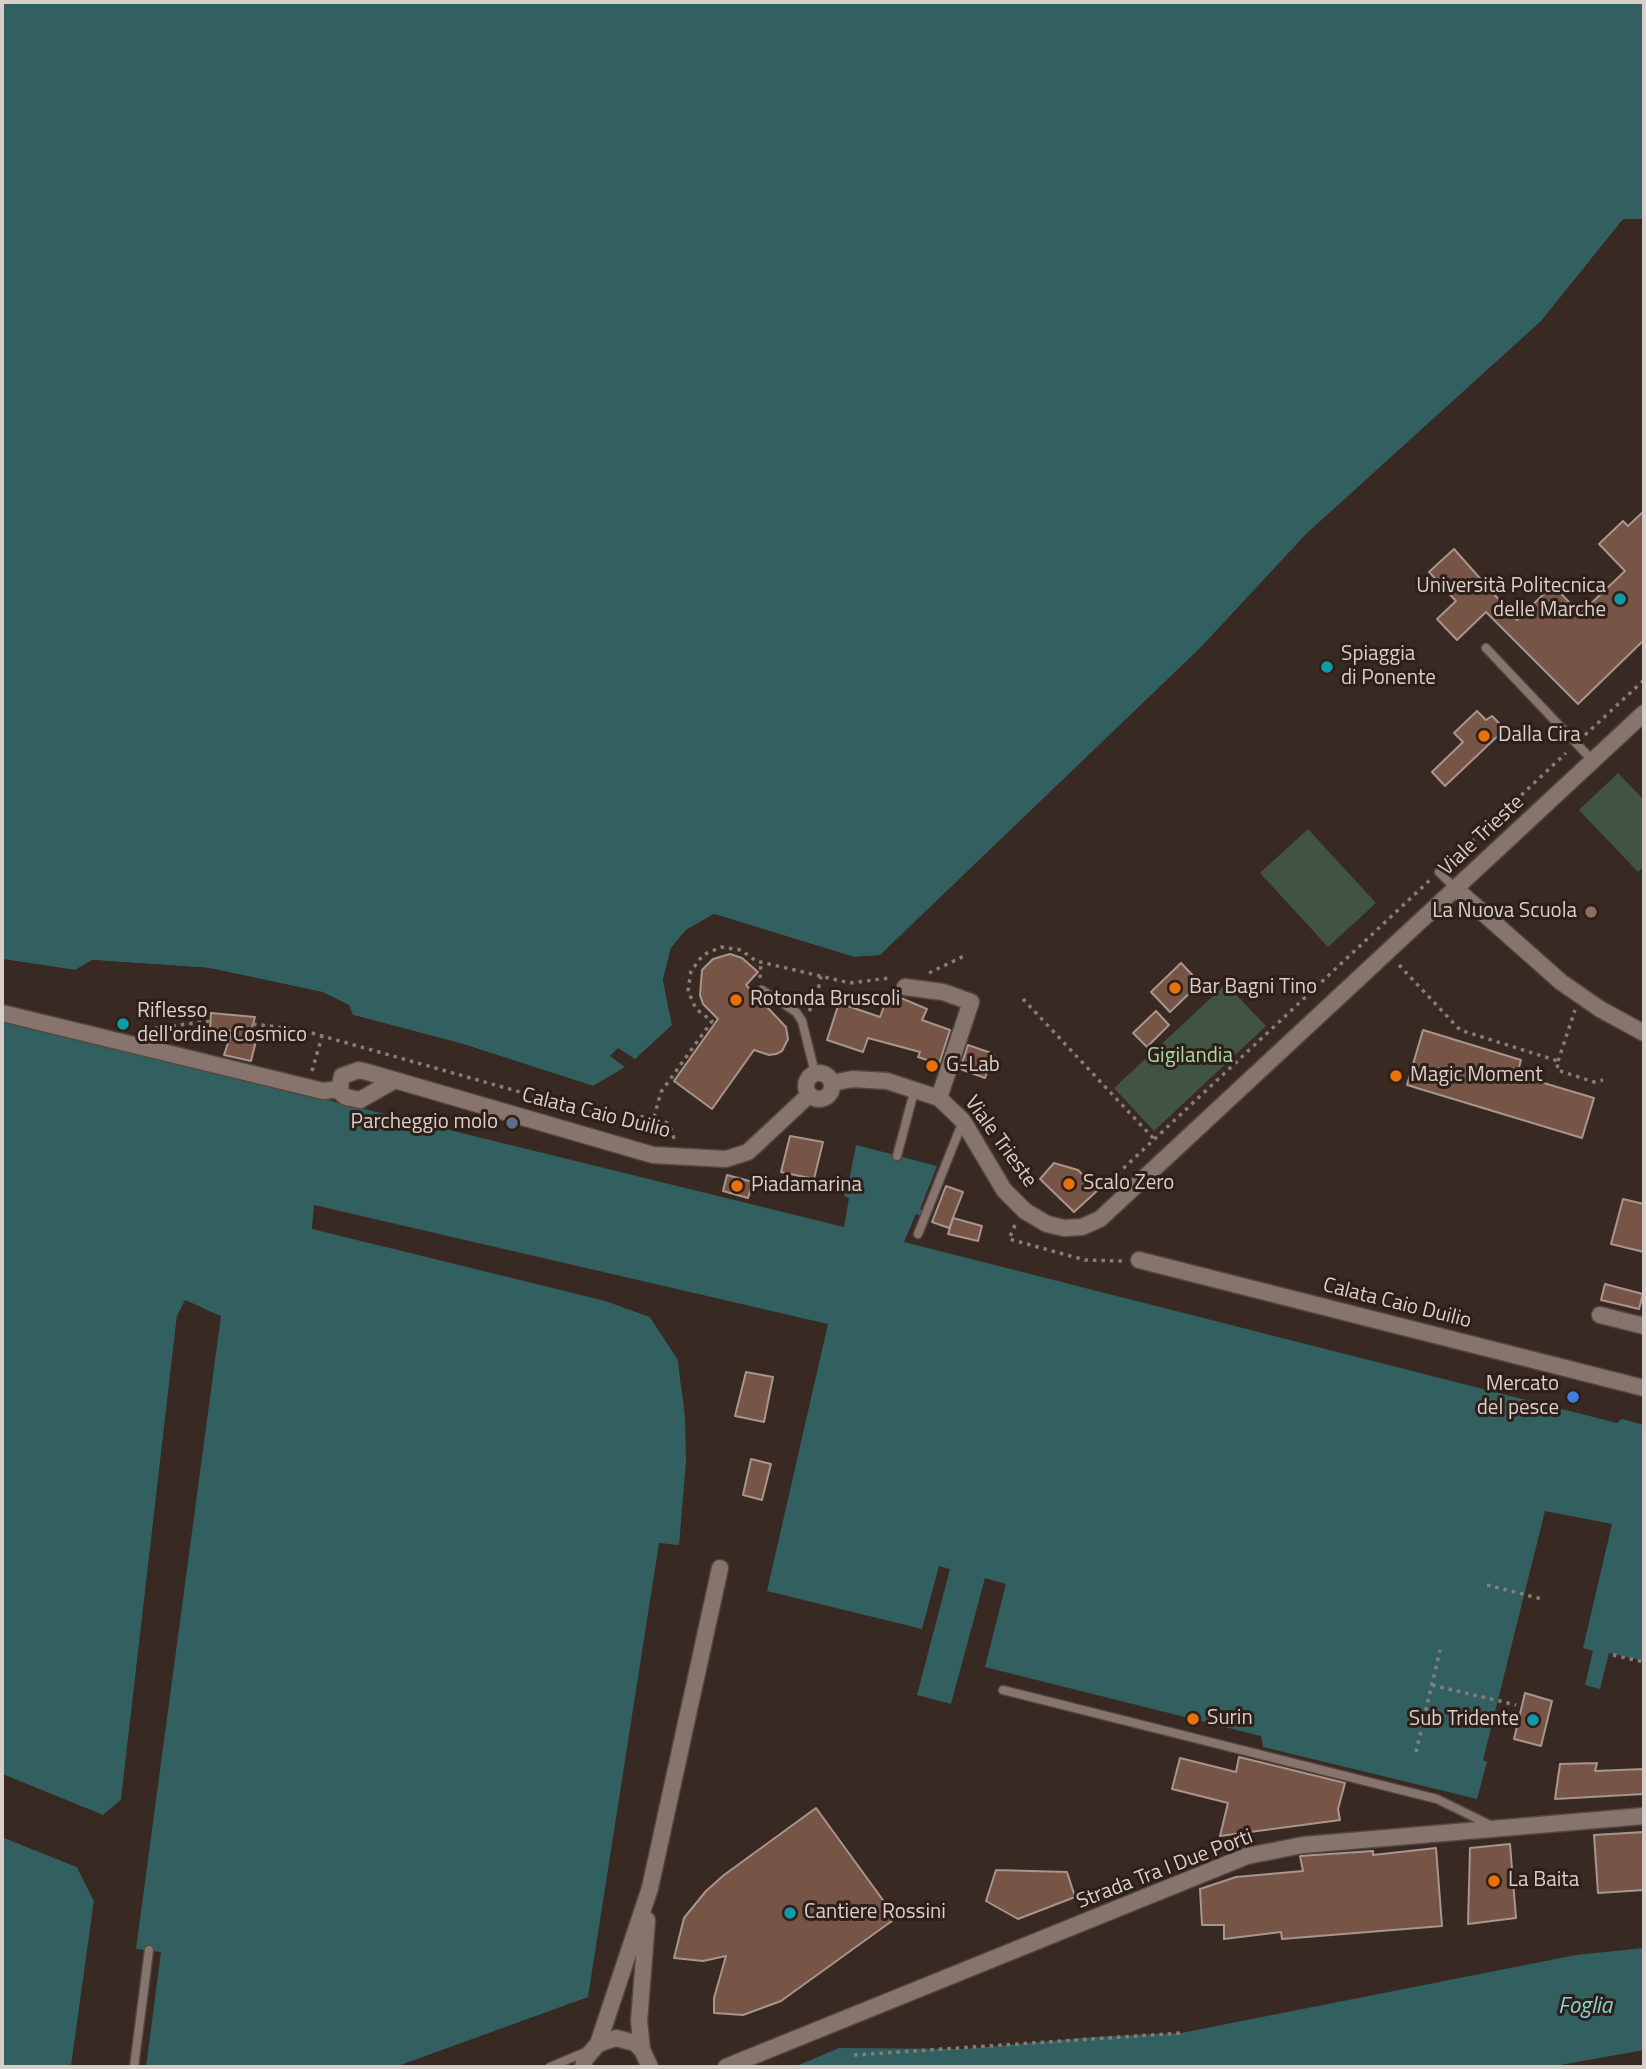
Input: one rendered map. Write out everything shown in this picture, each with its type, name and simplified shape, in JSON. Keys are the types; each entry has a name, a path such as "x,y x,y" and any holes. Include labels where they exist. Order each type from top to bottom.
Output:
{"street":[{"name":"Viale Trieste","path":"809,1095 818,1099 828,1097 832,1083 852,1079 887,1081 939,1098 963,1121 1004,1190 1025,1211 1047,1224 1064,1228 1082,1227 1100,1219 1644,713"},
{"path":"1455,889 1555,978 1583,998 1644,1033"},
{"path":"905,987 943,992 971,1002 939,1098"},
{"path":"2,1013 323,1091 340,1089 346,1097 360,1100 395,1080"},
{"name":"Calata Caio Duilio","path":"340,1089 342,1076 349,1071 359,1070 653,1155 726,1160 748,1153 809,1095"},
{"path":"809,1095 806,1082 815,1073 824,1073 832,1083"},
{"name":"Calata Caio Duilio","path":"1139,1261 1644,1388"},
{"path":"1600,1315 1644,1326"},
{"path":"646,2058 640,1983 650,1888 720,1567"},
{"name":"Strada Tra I Due Porti","path":"726,2067 1247,1856 1303,1845 1493,1826 1644,1816"},
{"path":"583,2067 594,2047 650,1888"},
{"path":"594,2047 606,2040 626,2039 646,2058 663,2067"}],"lane":[{"path":"1486,648 1593,761"},
{"path":"1439,872 1455,889"},
{"path":"762,990 796,1012 802,1021 815,1073"},
{"path":"897,1156 915,1088"},
{"path":"918,1234 963,1121"},
{"path":"1003,1690 1437,1800 1493,1826"},
{"path":"134,2067 149,1950"},
{"path":"550,2067 594,2047"}],"path":[{"path":"1111,1180 1644,680"},
{"path":"1398,964 1460,1030 1558,1061"},
{"path":"802,1021 816,1000 821,976"},
{"path":"1583,998 1573,1012 1557,1070 1594,1082 1603,1080"},
{"path":"1023,999 1154,1139"},
{"path":"138,1030 211,1021"},
{"path":"253,1024 301,1030 605,1115 654,1116 669,1124 680,1156"},
{"path":"307,1087 322,1036"},
{"path":"1025,1211 1009,1239 1085,1260 1139,1261"},
{"path":"1488,1585 1542,1599"},
{"path":"1416,1752 1440,1650"},
{"path":"1613,1655 1644,1662"},
{"path":"1432,1685 1516,1705"},
{"path":"854,2055 1181,2033"}],"green space":[{"path":"1618,773 1644,800 1644,866 1638,872 1579,810"},
{"path":"1308,829 1376,903 1328,947 1260,873"},
{"name":"Gigilandia","path":"1226,984 1266,1026 1154,1131 1114,1088"}],"water":[{"path":"2,2 1644,2 1644,219 1623,219 1541,321 1306,534 1201,647 880,955 854,957 714,914 686,930 671,948 663,980 672,1025 635,1059 618,1048 610,1056 625,1067 593,1086 463,1044 353,1015 349,1005 322,992 209,968 93,960 75,970 2,959"},
{"path":"2,1020 844,1227 849,1198 844,1196 844,1191 847,1191 856,1145 937,1166 920,1209 923,1210 921,1216 916,1214 904,1242 1617,1423 1622,1419 1644,1425 1644,1661 1609,1653 1600,1689 1585,1685 1593,1651 1583,1648 1612,1524 1545,1511 1483,1760 1487,1762 1477,1799 1263,1747 1261,1736 985,1667 1006,1584 985,1578 951,1704 917,1695 950,1569 939,1566 922,1629 767,1591 828,1324 314,1205 312,1228 606,1301 650,1317 678,1360 685,1417 686,1461 679,1545 659,1543 588,1997 395,2067 146,2067 161,1952 136,1949 221,1316 186,1301 177,1316 121,1800 103,1815 2,1774"},
{"path":"2,1837 77,1867 94,1901 71,2067 2,2067"},
{"name":"Foglia","path":"1644,1948 1644,2050 1549,2067 794,2067 839,2048 965,2049 1093,2037 1181,2033 1576,1955"}],"pier":[{"path":"714,914 854,957 885,956 881,959 853,961 714,918 688,932 674,950 666,980 673,1014 669,1012 663,980 671,948 686,930"},
{"path":"2,959 75,970 92,960 209,968 322,992 349,1005 353,1015 463,1044 593,1086 601,1085 592,1090 462,1047 352,1018 346,1007 320,995 209,972 93,963 75,974 2,963"},
{"path":"313,1222 316,1226 607,1297 651,1314 681,1359 685,1389 681,1386 678,1360 650,1317 606,1301 312,1229"},
{"path":"185,1300 203,1308 202,1312 187,1305 180,1317 124,1800 103,1819 2,1778 2,1774 103,1815 121,1800 177,1316"},
{"path":"3,1833 79,1865 97,1901 75,2067 71,2067 94,1901 77,1867 2,1837"}],"building":[{"name":"Università Politecnica delle Marche","path":"1644,511 1644,640 1578,704 1486,612 1457,640 1437,619 1456,601 1429,572 1454,549 1517,620 1553,585 1580,614 1625,571 1599,544 1623,521 1628,526"},
{"path":"1477,711 1486,720 1492,716 1505,729 1445,786 1432,772 1463,742 1454,733"},
{"path":"730,954 742,958 758,972 746,985 786,1027 788,1039 782,1051 776,1054 769,1055 754,1050 712,1109 674,1081 718,1019 703,1004 700,995 702,970 713,959"},
{"name":"Bar Bagni Tino","path":"1181,963 1200,983 1170,1012 1151,992"},
{"path":"889,993 927,1009 922,1020 950,1030 939,1064 918,1057 920,1052 868,1038 863,1052 827,1040 839,1003 880,1017"},
{"path":"1156,1011 1169,1025 1147,1047 1133,1033"},
{"path":"211,1013 255,1017 251,1032 258,1033 251,1061 224,1055 232,1031 210,1029"},
{"path":"1423,1030 1521,1060 1517,1075 1594,1098 1582,1138 1407,1085"},
{"path":"968,1045 994,1054 985,1078 960,1069"},
{"path":"790,1136 823,1142 814,1179 781,1172"},
{"name":"Scalo Zero","path":"1054,1163 1078,1170 1098,1190 1074,1212 1040,1179"},
{"path":"727,1175 753,1182 748,1198 723,1191"},
{"path":"946,1186 963,1192 949,1228 932,1222"},
{"path":"1623,1199 1644,1204 1644,1252 1611,1244"},
{"path":"953,1218 982,1226 978,1241 948,1234"},
{"path":"1605,1284 1643,1294 1639,1309 1601,1300"},
{"path":"746,1372 773,1377 764,1422 735,1416"},
{"path":"751,1459 771,1464 762,1500 743,1495"},
{"name":"Sub Tridente","path":"1525,1693 1552,1701 1541,1746 1514,1739"},
{"path":"1239,1757 1345,1783 1338,1809 1340,1820 1220,1836 1228,1803 1172,1789 1180,1758 1236,1772"},
{"path":"1597,1763 1595,1771 1644,1769 1644,1794 1555,1799 1560,1764"},
{"name":"Cantiere Rossini","path":"816,1808 896,1918 781,2001 743,2015 714,2013 714,1998 726,1956 703,1961 674,1958 684,1918 706,1891 724,1875"},
{"path":"1644,1832 1644,1890 1598,1893 1594,1835"},
{"path":"1510,1844 1516,1918 1468,1924 1470,1848"},
{"path":"1436,1848 1442,1926 1282,1939 1281,1932 1224,1939 1224,1925 1202,1925 1200,1889 1236,1877 1303,1871 1300,1856 1373,1851 1373,1855"},
{"path":"996,1870 1067,1872 1075,1897 1018,1919 986,1901"}],"place":[{"name":"Università Politecnica delle Marche","path":"1620,599"},
{"name":"Spiaggia di Ponente","path":"1327,667"},
{"name":"Dalla Cira","path":"1484,736"},
{"name":"La Nuova Scuola","path":"1591,912"},
{"name":"Bar Bagni Tino","path":"1175,988"},
{"name":"Rotonda Bruscoli","path":"736,1000"},
{"name":"Riflesso dell'ordine Cosmico","path":"123,1024"},
{"name":"G-Lab","path":"932,1066"},
{"name":"Magic Moment","path":"1396,1076"},
{"name":"Parcheggio molo","path":"512,1123"},
{"name":"Scalo Zero","path":"1069,1184"},
{"name":"Piadamarina","path":"737,1186"},
{"name":"Mercato del pesce","path":"1573,1397"},
{"name":"Surin","path":"1193,1719"},
{"name":"Sub Tridente","path":"1533,1720"},
{"name":"La Baita","path":"1494,1881"},
{"name":"Cantiere Rossini","path":"790,1913"}]}
